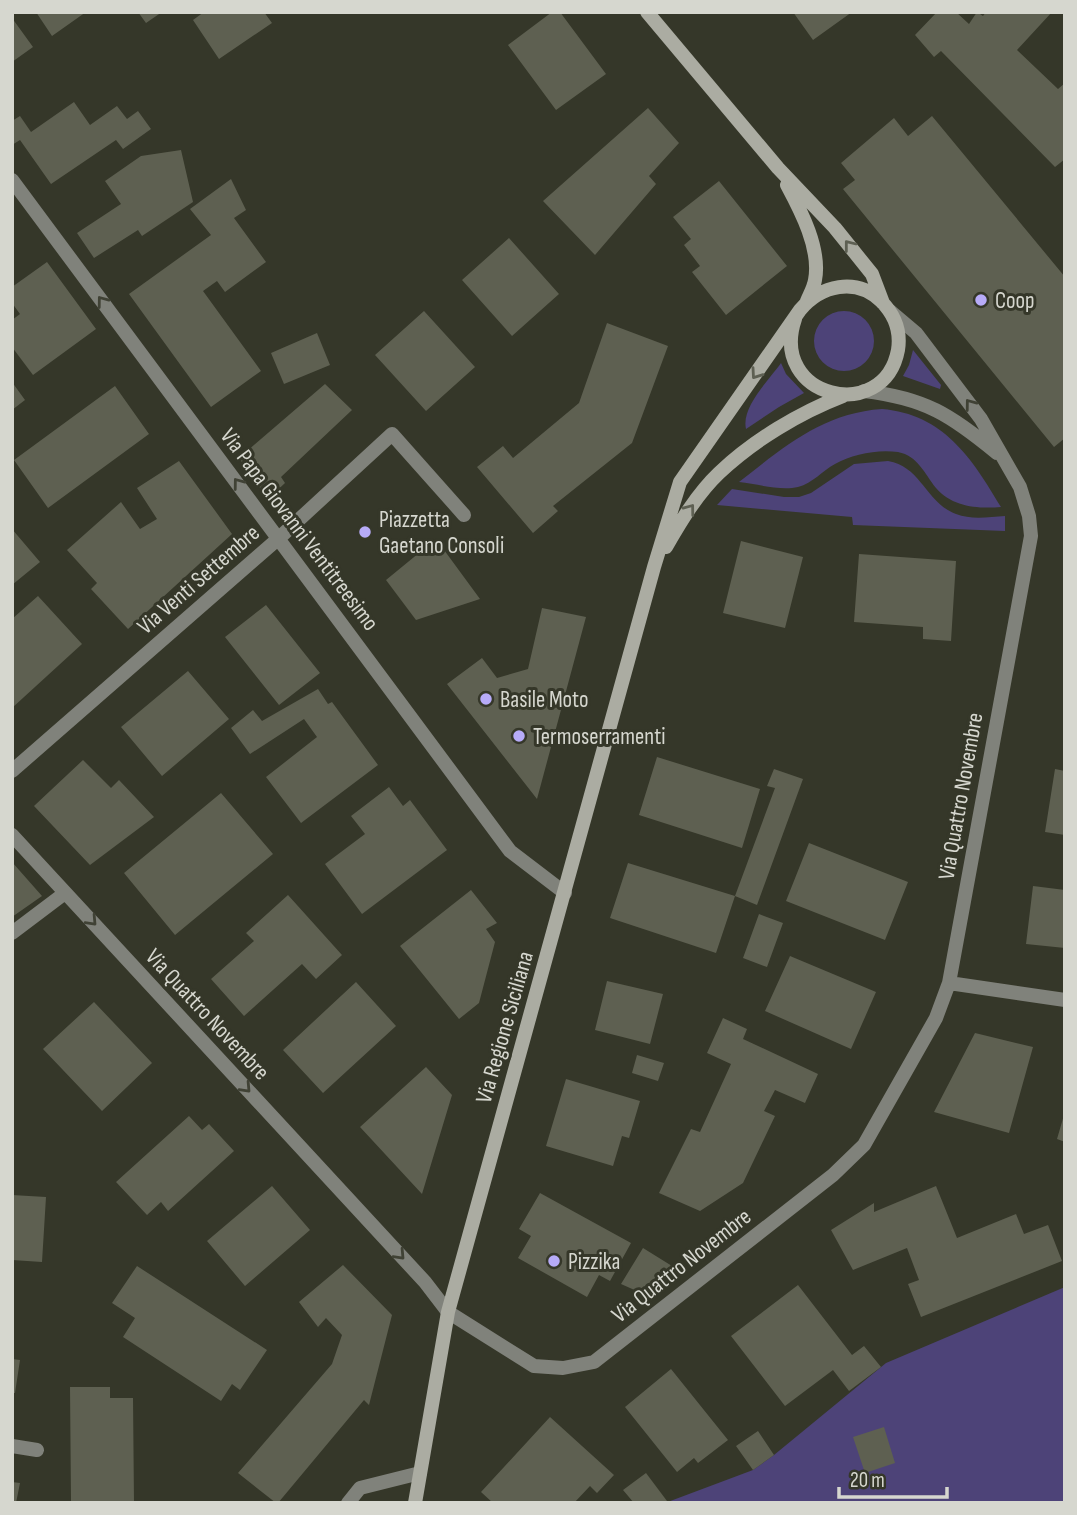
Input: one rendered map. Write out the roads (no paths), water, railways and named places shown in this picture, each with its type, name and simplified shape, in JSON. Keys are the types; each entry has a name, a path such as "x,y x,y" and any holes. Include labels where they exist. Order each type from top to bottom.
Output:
{"main road":[{"path":"647,12 778,169 835,228 872,274 898,332 899,342 894,363 882,380 864,391 844,395 811,408 751,447 719,473 687,512 654,567"},
{"path":"654,567 680,482 807,302 815,279 813,244 803,214 778,169"},
{"path":"807,302 824,290 845,286 866,291 887,307"},
{"path":"795,318 790,339 799,370 813,385 844,395"},
{"name":"Via Regione Siciliana","path":"415,1503 448,1312 654,567"}],"street":[{"name":"Via Papa Giovanni Ventitreesimo","path":"12,180 510,851 565,893"},
{"name":"Via Quattro Novembre","path":"12,835 425,1282 448,1312 534,1366 564,1368 594,1362 833,1175 864,1145 936,1018 948,983 1031,536 1029,516 1020,486 981,419 916,333 887,307"},
{"path":"864,391 893,394 918,401 962,425 1007,461"},
{"name":"Via Venti Settembre","path":"12,771 278,538 392,434 464,516"},
{"path":"12,933 65,892"},
{"path":"948,983 1065,1000"},
{"path":"12,1446 37,1450"},
{"path":"348,1503 360,1488 420,1473"}],"place":[{"name":"Coop","path":"981,300"},
{"name":"Piazzetta Gaetano Consoli","path":"365,532"},
{"name":"Basile Moto","path":"486,699"},
{"name":"Termoserramenti","path":"519,736"},
{"name":"Pizzika","path":"554,1261"}]}
